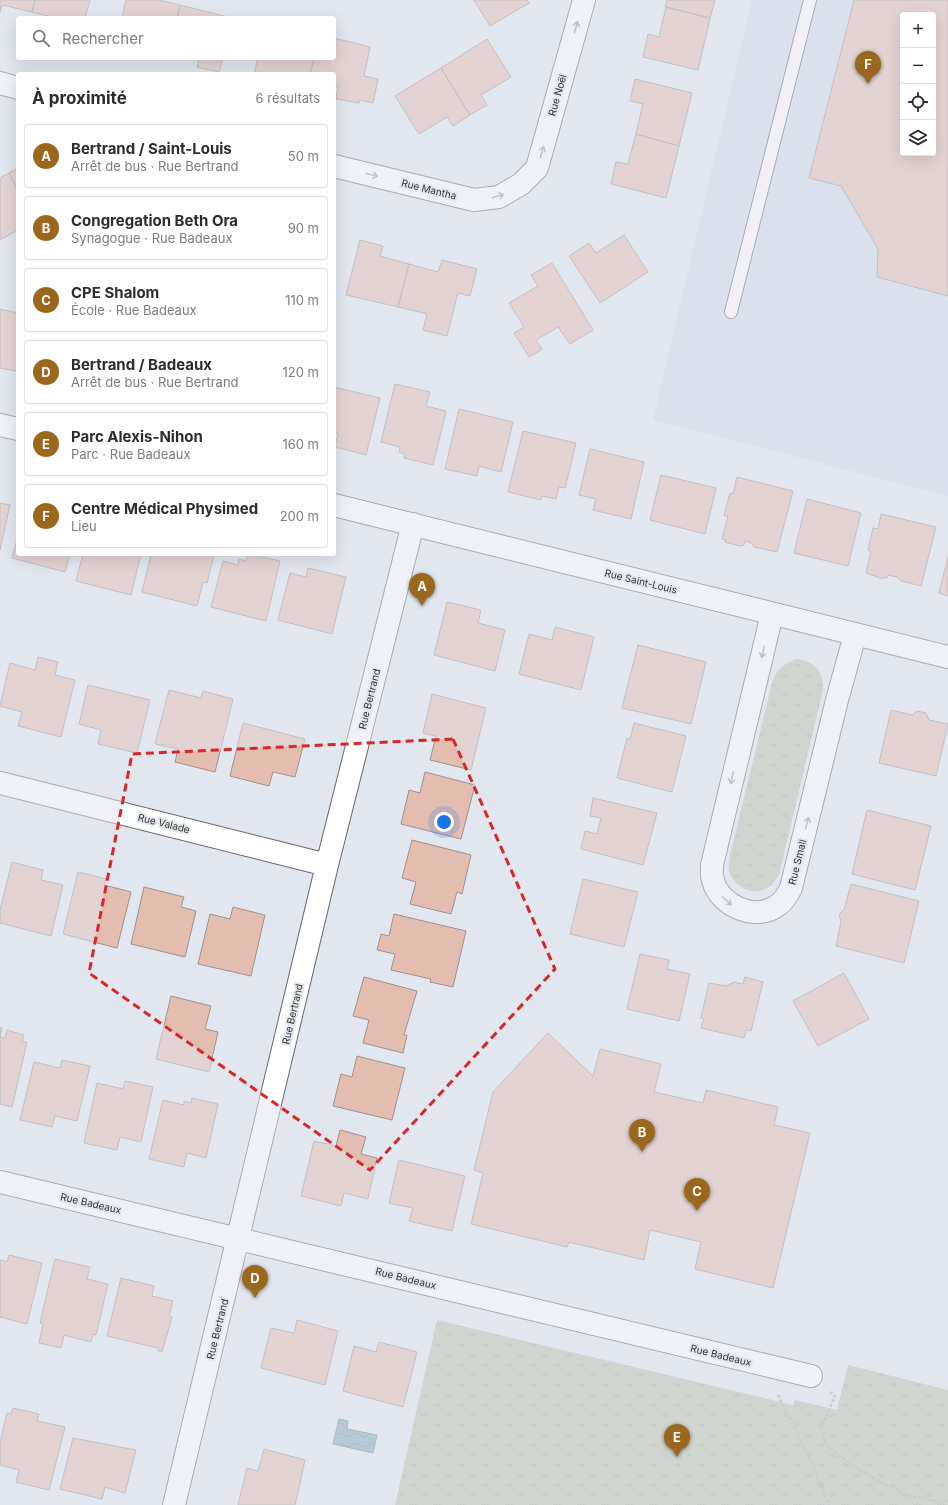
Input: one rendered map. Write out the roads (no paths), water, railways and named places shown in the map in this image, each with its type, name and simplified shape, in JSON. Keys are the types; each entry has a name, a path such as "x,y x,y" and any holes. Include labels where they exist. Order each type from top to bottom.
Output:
{"street":[{"name":"Rue Noël","path":"521,184 537,168 584,0"},
{"path":"0,83 16,87"},
{"name":"Rue Mantha","path":"336,166 474,200 500,197 521,184"},
{"path":"0,425 16,429"},
{"name":"Rue Saint-Louis","path":"336,505 948,657"},
{"name":"Rue Bertrand","path":"174,1505 328,865 413,524"},
{"name":"Rue Small","path":"772,614 712,865 712,880 717,890 732,906 744,910 757,912 767,911 778,906 791,888 837,700 855,635"},
{"name":"Rue Valade","path":"0,783 328,865"},
{"name":"Rue Badeaux","path":"0,1182 811,1376"}],"lane":[{"path":"731,312 810,0"}],"water":[{"path":"339,1419 348,1421 347,1429 377,1435 373,1453 333,1444"}],"place":[{"name":"Centre Médical Physimed","path":"868,84"},
{"name":"Bertrand / Saint-Louis","path":"422,606"},
{"name":"Congregation Beth Ora","path":"642,1152"},
{"name":"CPE Shalom","path":"697,1211"},
{"name":"Bertrand / Badeaux","path":"255,1298"},
{"name":"Parc Alexis-Nihon","path":"677,1457"}]}
